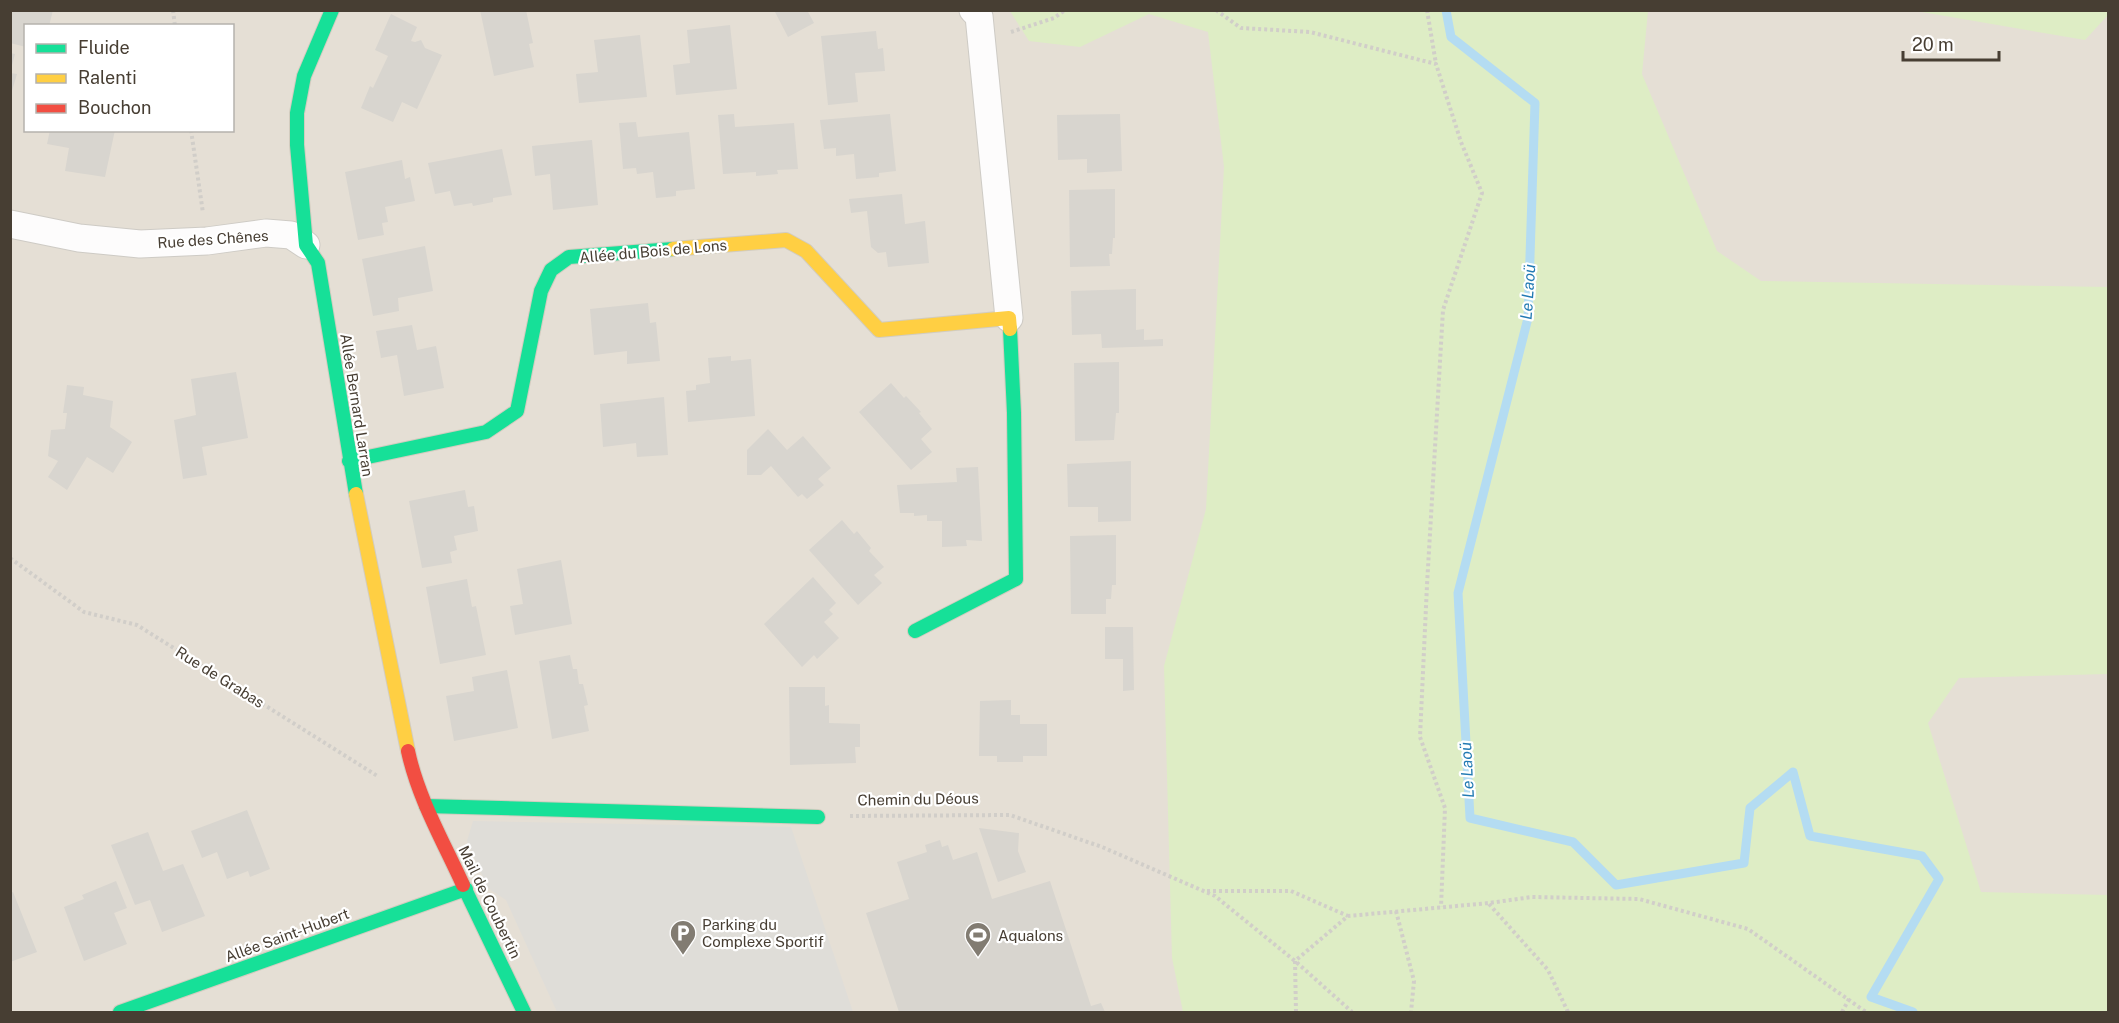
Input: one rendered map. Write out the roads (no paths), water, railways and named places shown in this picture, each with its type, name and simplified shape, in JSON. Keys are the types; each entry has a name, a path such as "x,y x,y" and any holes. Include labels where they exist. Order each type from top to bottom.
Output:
{"street":[{"name":"Allée Bernard Larran","path":"332,10 304,76 297,113 297,145 306,245 318,263 349,461 412,771 426,806"},
{"path":"915,631 1016,579 1014,413 1009,318 979,16 973,10"},
{"name":"Rue des Chênes","path":"10,224 79,238 140,244 207,241 266,233 291,235 306,245"},
{"name":"Allée du Bois de Lons","path":"349,461 486,432 518,411 541,291 551,270 569,257 786,240 806,250 879,330 1009,318"},
{"path":"426,806 818,817"},
{"name":"Mail de Coubertin","path":"426,806 525,1012"},
{"name":"Allée Saint-Hubert","path":"120,1012 466,889"}],"waterway":[{"name":"Le Laoü","path":"1446,10 1451,37 1535,103 1528,318 1458,593 1470,818 1573,842 1616,885 1744,863 1750,808 1793,772 1810,836 1922,856 1939,879 1871,997 1913,1012"}],"place":[{"name":"Parking du Complexe Sportif","path":"683,956"},
{"name":"Aqualons","path":"978,958"}]}
